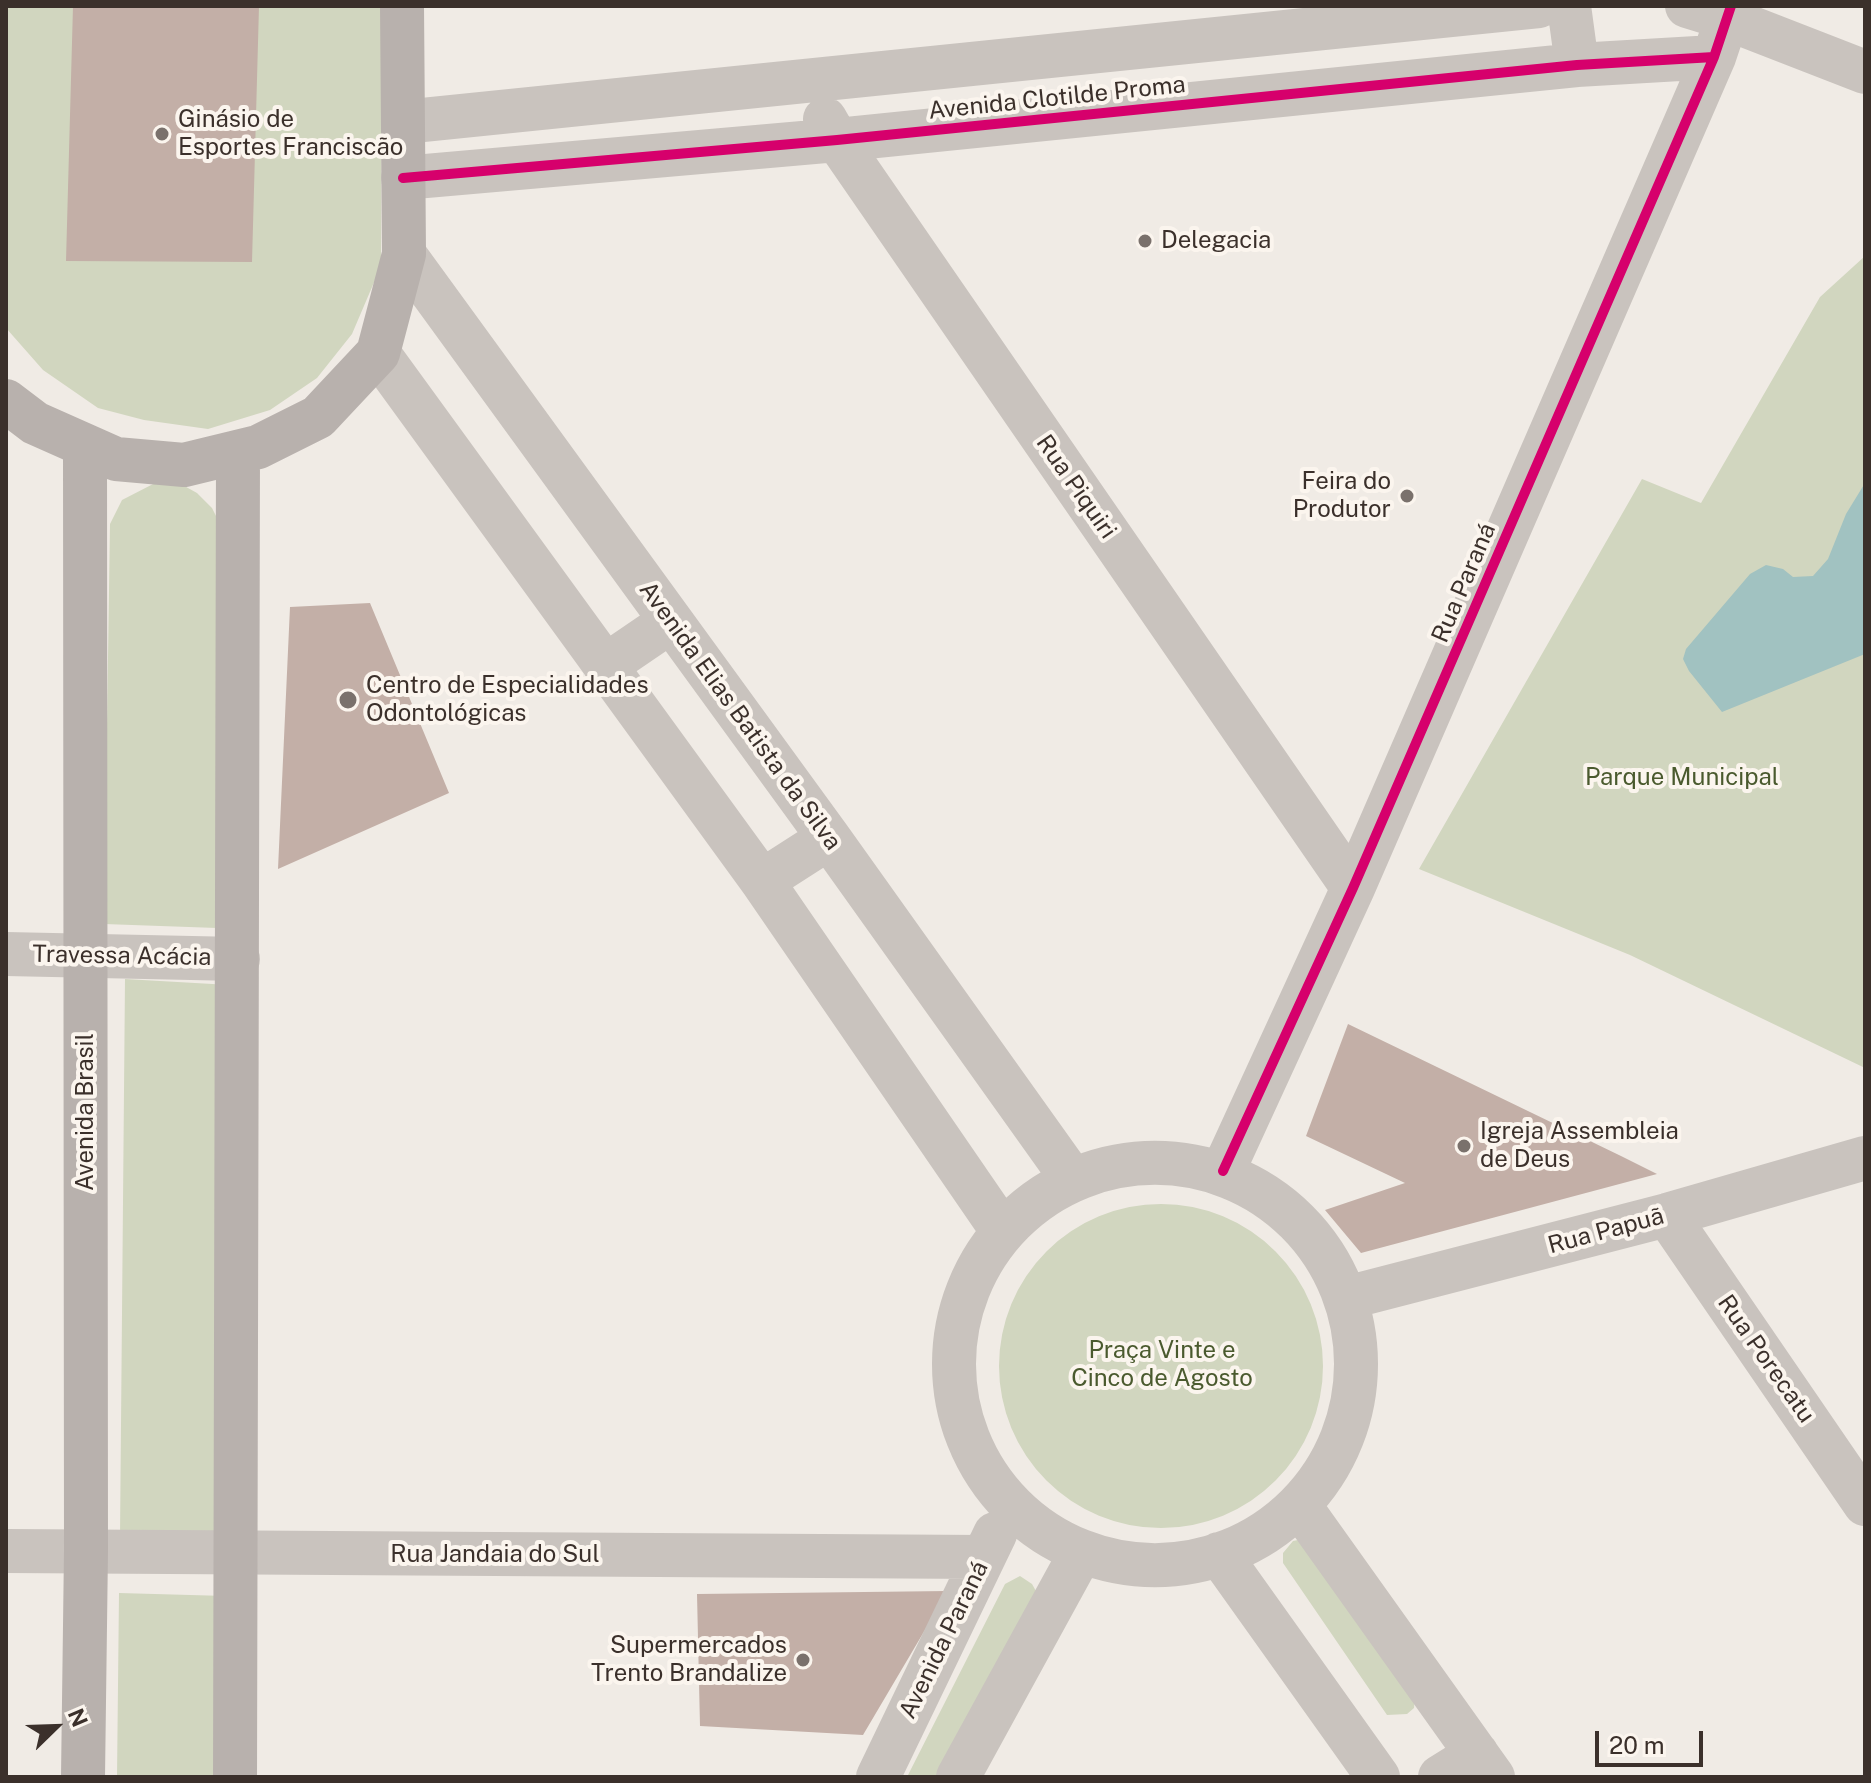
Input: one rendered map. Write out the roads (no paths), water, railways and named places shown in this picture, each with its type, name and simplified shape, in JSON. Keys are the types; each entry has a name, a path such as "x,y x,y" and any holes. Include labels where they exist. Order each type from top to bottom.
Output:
{"main road":[{"path":"6,401 35,423 116,459 184,465 258,447 318,417 378,353 404,254 402,6"},
{"name":"Avenida Brasil","path":"83,1777 86,1550 85,446"},
{"path":"235,1777 238,453"}],"street":[{"name":"Avenida Clotilde Proma","path":"403,122 804,82 1229,21 1539,6"},
{"path":"1569,6 1577,65"},
{"path":"1202,104 1229,21"},
{"name":"Avenida Clotilde Proma","path":"403,178 837,140 1577,65 1715,22"},
{"path":"1715,22 1865,72"},
{"name":"Rua Paraná","path":"1223,1171 1353,888 1715,22"},
{"name":"Rua Piquiri","path":"804,82 837,140 1353,888"},
{"name":"Avenida Elias Batista da Silva","path":"404,254 829,838 1073,1180"},
{"path":"378,353 762,881 999,1226"},
{"path":"605,666 671,621"},
{"path":"762,881 829,838"},
{"name":"Travessa Acácia","path":"6,954 238,959"},
{"name":"Rua Papuã","path":"1346,1298 1667,1215 1865,1158"},
{"path":"1167,1161 1223,1171 1283,1206 1321,1248 1346,1298 1357,1350 1353,1404 1336,1455 1299,1505 1276,1526 1219,1554 1167,1565 1078,1558 1048,1541 1010,1503 985,1469 963,1418 955,1364 962,1308 999,1226 1057,1187 1073,1180 1167,1161"},
{"name":"Rua Porecatu","path":"1667,1215 1865,1504"},
{"name":"Avenida Paraná","path":"878,1777 1010,1503"},
{"path":"1299,1505 1485,1766 1440,1777"},
{"name":"Rua Jandaia do Sul","path":"6,1551 984,1557"},
{"path":"1219,1554 1378,1777"},
{"path":"958,1777 1078,1558"}],"water":[{"path":"1865,483 1865,654 1722,712 1689,671 1683,659 1686,649 1750,574 1766,565 1783,569 1793,577 1813,576 1828,559 1846,514"}],"place":[{"name":"Ginásio de Esportes Franciscão","path":"162,134"},
{"name":"Delegacia","path":"1145,241"},
{"name":"Feira do Produtor","path":"1407,496"},
{"name":"Centro de Especialidades Odontológicas","path":"348,700"},
{"name":"Igreja Assembleia de Deus","path":"1464,1146"},
{"name":"Supermercados Trento Brandalize","path":"803,1660"}],"park label":[{"name":"Parque Municipal","path":"1682,778"},
{"name":"Praça Vinte e Cinco de Agosto","path":"1162,1365"}]}
